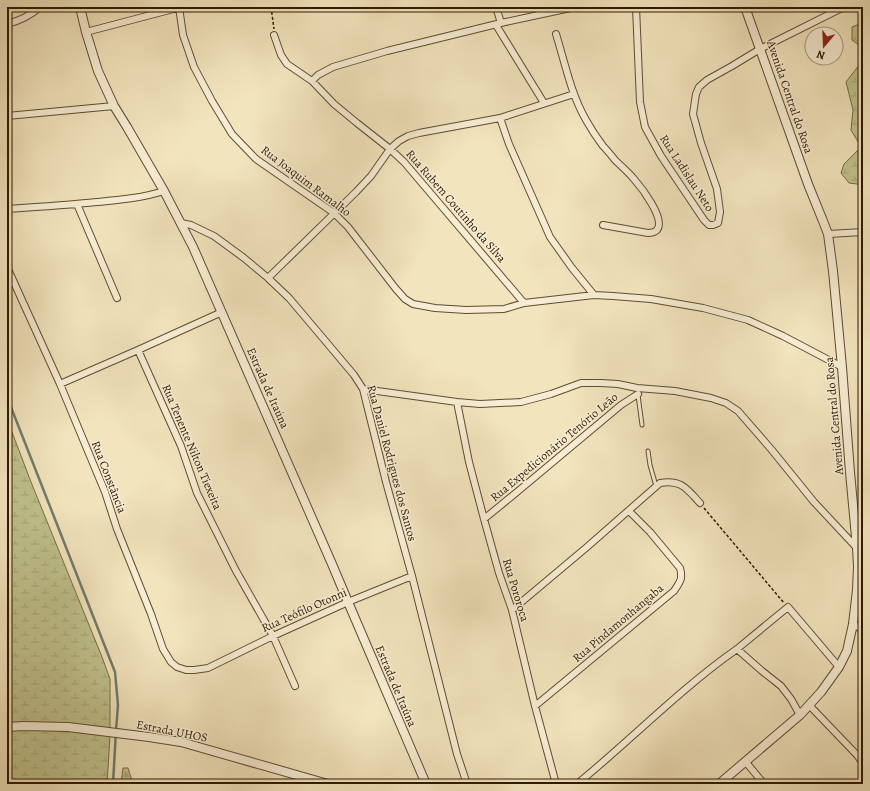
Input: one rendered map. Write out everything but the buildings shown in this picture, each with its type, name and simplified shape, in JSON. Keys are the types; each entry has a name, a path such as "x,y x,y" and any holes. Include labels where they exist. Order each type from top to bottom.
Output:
{"street":[{"path":"7,24 34,12 40,7"},
{"name":"Estrada de Itaúna","path":"80,7 98,70 114,106 181,223 222,312 426,784"},
{"path":"86,32 179,7"},
{"name":"Rua Joaquim Ramalho","path":"179,7 183,35 194,67 232,134 256,159 334,213 348,228 396,289 413,304 435,308 466,310 504,309 524,303 594,295 651,299 703,308 748,320 783,336 842,367"},
{"path":"496,7 498,24 544,103"},
{"path":"312,82 318,75 333,67 387,51 575,7"},
{"name":"Rua Ladislau Neto","path":"636,7 640,102 645,127 672,174 709,225 718,223 720,212 717,189 701,143 693,114 696,94 699,87 707,80 760,49"},
{"name":"Avenida Central do Rosa","path":"719,784 800,715 832,679 839,667 848,645 853,624 858,567 842,367 828,234 808,184 745,7"},
{"path":"760,49 844,7"},
{"path":"556,34 574,94 586,120 615,160 635,180 656,211 658,219 658,227 656,230 648,233 603,224"},
{"name":"Rua Rubem Coutinho da Silva","path":"274,35 281,55 287,64 312,82 334,104 404,162 524,303"},
{"path":"268,278 356,192 371,176 390,149 399,140 419,133 500,118 574,94"},
{"path":"7,116 114,106"},
{"path":"500,118 509,144 550,237 572,268 594,295"},
{"path":"7,208 77,204 138,198 164,191"},
{"path":"77,204 117,298"},
{"name":"Rua Daniel Rodrigues dos Santos","path":"181,223 191,225 214,236 268,278 289,298 354,375 363,389 457,754 468,784"},
{"path":"828,234 863,232"},
{"name":"Rua Constância","path":"7,267 60,384 105,492 117,529 151,614 163,649 171,662 177,667 186,670 208,668"},
{"path":"60,384 222,312"},
{"name":"Rua Tenente Nilton Tiexeita","path":"138,350 181,446 197,493 235,569 273,636 295,686"},
{"path":"363,389 480,404 521,402 551,394 581,383 601,383 618,384 638,391 675,392 711,398 726,403 738,411 771,448 814,502 857,548"},
{"name":"Rua Expedicionário Tenório Leão","path":"484,519 638,391"},
{"name":"Rua Pororoca","path":"457,402 469,462 499,573 512,610 535,706 556,784"},
{"path":"512,610 660,483 674,482 682,485 700,503"},
{"name":"Rua Pindamonhangaba","path":"535,706 674,591 679,583 682,576 680,568 650,532 629,511"},
{"name":"Rua Teófilo Otonni","path":"208,668 273,636 348,602 412,576"},
{"path":"577,784 695,680 737,650 788,607 839,667"},
{"path":"853,624 863,630"},
{"path":"737,650 781,686 791,699 800,715"},
{"path":"810,705 863,763"},
{"name":"Estrada UHOS","path":"7,728 23,726 68,726 181,742 328,784"},
{"path":"745,761 764,784"}],"lane":[{"path":"638,391 642,425"},
{"path":"648,451 656,486"}],"path":[{"path":"271,7 274,35"},
{"path":"700,503 788,607"}],"green space":[{"path":"863,21 863,48 852,40 852,27 862,23"},
{"path":"863,60 863,186 849,183 841,173 844,164 861,147 851,130 853,110 846,82"},
{"path":"7,419 110,679 110,736 107,784 7,784"},
{"path":"123,768 128,768 133,784 121,784"}],"waterway":[{"path":"7,397 115,672 118,705 113,784"}]}
